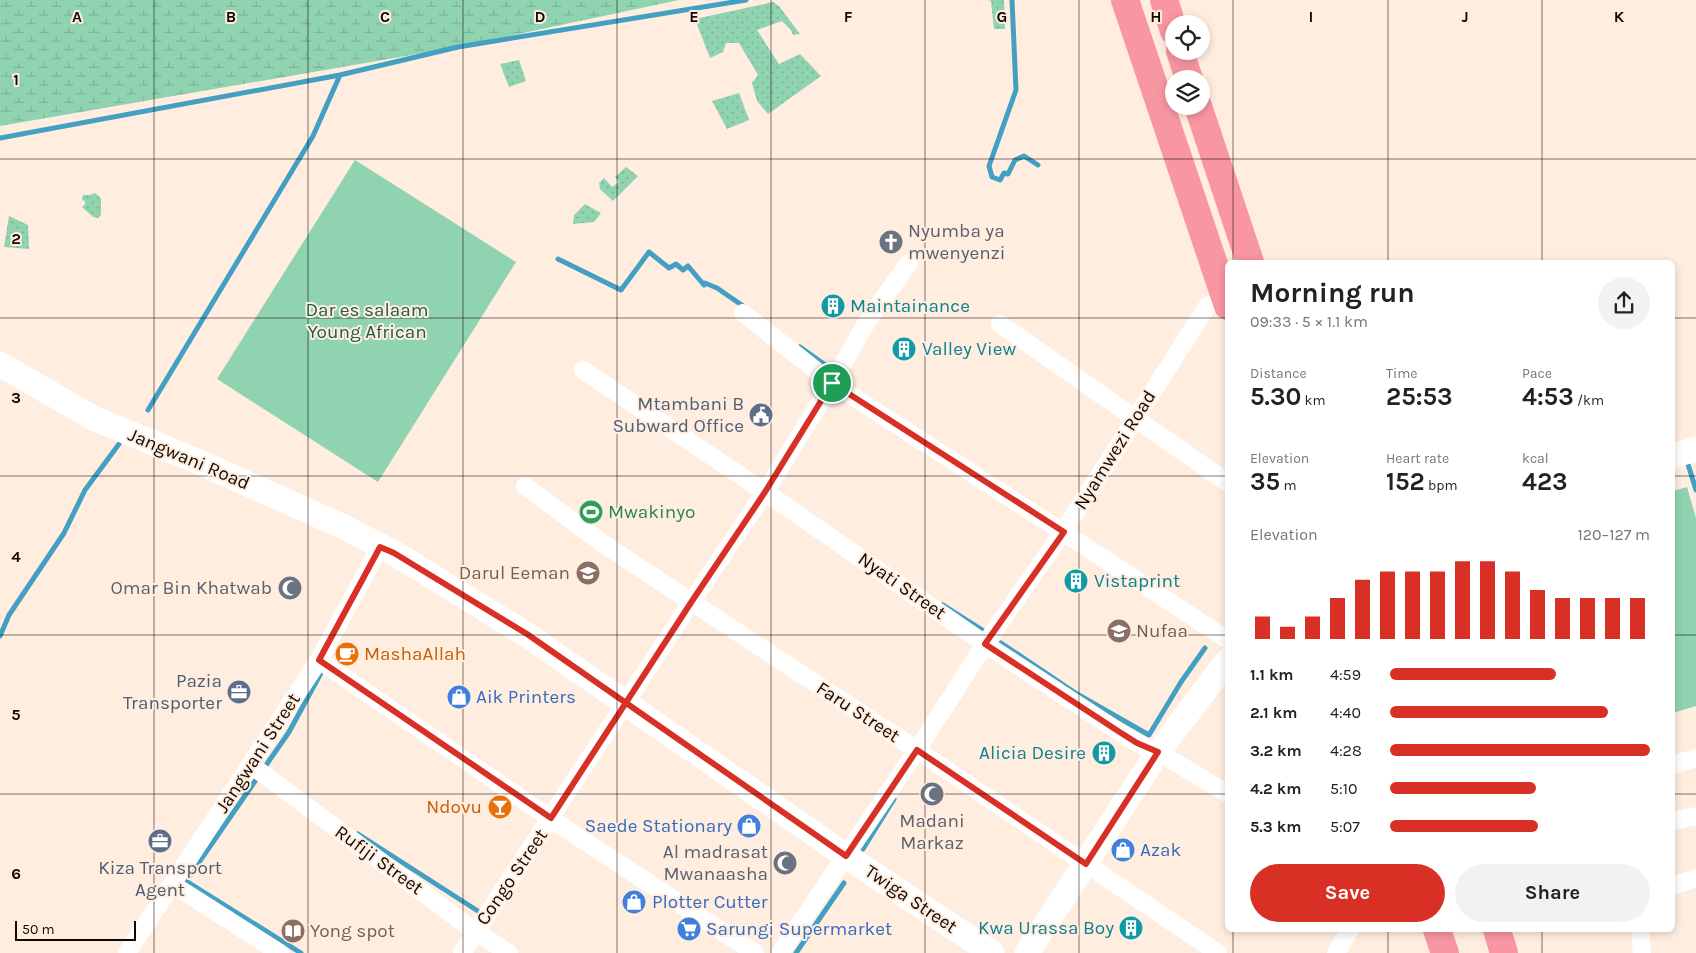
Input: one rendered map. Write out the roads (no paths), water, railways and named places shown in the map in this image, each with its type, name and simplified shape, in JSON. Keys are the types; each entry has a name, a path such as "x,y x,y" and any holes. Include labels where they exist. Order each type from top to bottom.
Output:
{"highway":[{"path":"1125,0 1218,306"},
{"path":"1164,0 1169,15"},
{"path":"1201,115 1249,260"},
{"path":"1438,932 1445,953"},
{"path":"1498,932 1504,953"}],"street":[{"name":"Congo Street","path":"462,953 765,492 868,320 908,263"},
{"name":"Nyamwezi Road","path":"780,953 917,750 985,644 1064,532 1136,418 1218,306"},
{"path":"743,313 832,383 1225,638"},
{"path":"1000,324 1225,481"},
{"name":"Jangwani Road","path":"0,364 93,418 199,462 335,523 380,547"},
{"name":"Nyati Street","path":"583,370 765,492 985,644 1137,743 1158,752 1225,792"},
{"path":"1675,455 1696,449"},
{"name":"Faru Street","path":"525,486 605,545 917,750 1218,953"},
{"name":"Jangwani Street","path":"127,953 319,660 380,547"},
{"name":"Twiga Street","path":"380,547 394,553 527,634 846,856 992,953"},
{"path":"319,660 551,818 755,953"},
{"path":"1027,953 1158,752 1225,664"},
{"path":"1675,764 1696,758"},
{"name":"Rufiji Street","path":"250,765 476,932 509,953"},
{"path":"1675,820 1696,816"},
{"path":"1675,885 1696,878"},
{"path":"172,884 280,953"},
{"path":"1336,953 1349,932"},
{"path":"1640,932 1642,953"}],"waterway":[{"path":"0,138 340,75 458,47 746,0"},
{"path":"1012,0 1016,90 989,166 992,177 1000,180 1004,173 1008,174 1015,160 1024,156 1038,165"},
{"path":"148,410 313,136 340,75"},
{"path":"558,259 621,290 649,252 669,268 676,264 683,270 688,266 704,285 705,283 717,288 746,308"},
{"path":"800,347 824,364"},
{"path":"0,636 9,615 64,533 85,490 119,444"},
{"path":"1687,461 1696,490"},
{"path":"943,605 987,633"},
{"path":"1001,643 1077,694 1149,735 1181,682 1205,648"},
{"path":"301,953 186,881 289,732 321,673"},
{"path":"863,849 894,799"},
{"path":"358,834 481,913 483,910"},
{"path":"796,953 844,883"}],"place":[{"name":"Nyumba ya mwenyenzi","path":"891,242"},
{"name":"Maintainance","path":"833,306"},
{"name":"Valley View","path":"904,349"},
{"name":"Mtambani B Subward Office","path":"761,415"},
{"name":"Mwakinyo","path":"591,512"},
{"name":"Darul Eeman","path":"588,573"},
{"name":"Vistaprint","path":"1076,581"},
{"name":"Omar Bin Khatwab","path":"290,588"},
{"name":"Nufaa","path":"1119,631"},
{"name":"MashaAllah","path":"347,654"},
{"name":"Pazia Transporter","path":"239,692"},
{"name":"Aik Printers","path":"459,697"},
{"name":"Alicia Desire","path":"1104,753"},
{"name":"Madani Markaz","path":"932,794"},
{"name":"Ndovu","path":"500,807"},
{"name":"Saede Stationary","path":"749,826"},
{"name":"Kiza Transport Agent","path":"160,841"},
{"name":"Azak","path":"1123,850"},
{"name":"Al madrasat Mwanaasha","path":"785,863"},
{"name":"Plotter Cutter","path":"634,902"},
{"name":"Kwa Urassa Boy","path":"1131,928"},
{"name":"Sarungi Supermarket","path":"689,929"},
{"name":"Yong spot","path":"293,931"}],"park label":[{"name":"Dar es salaam Young African","path":"367,321"}]}
